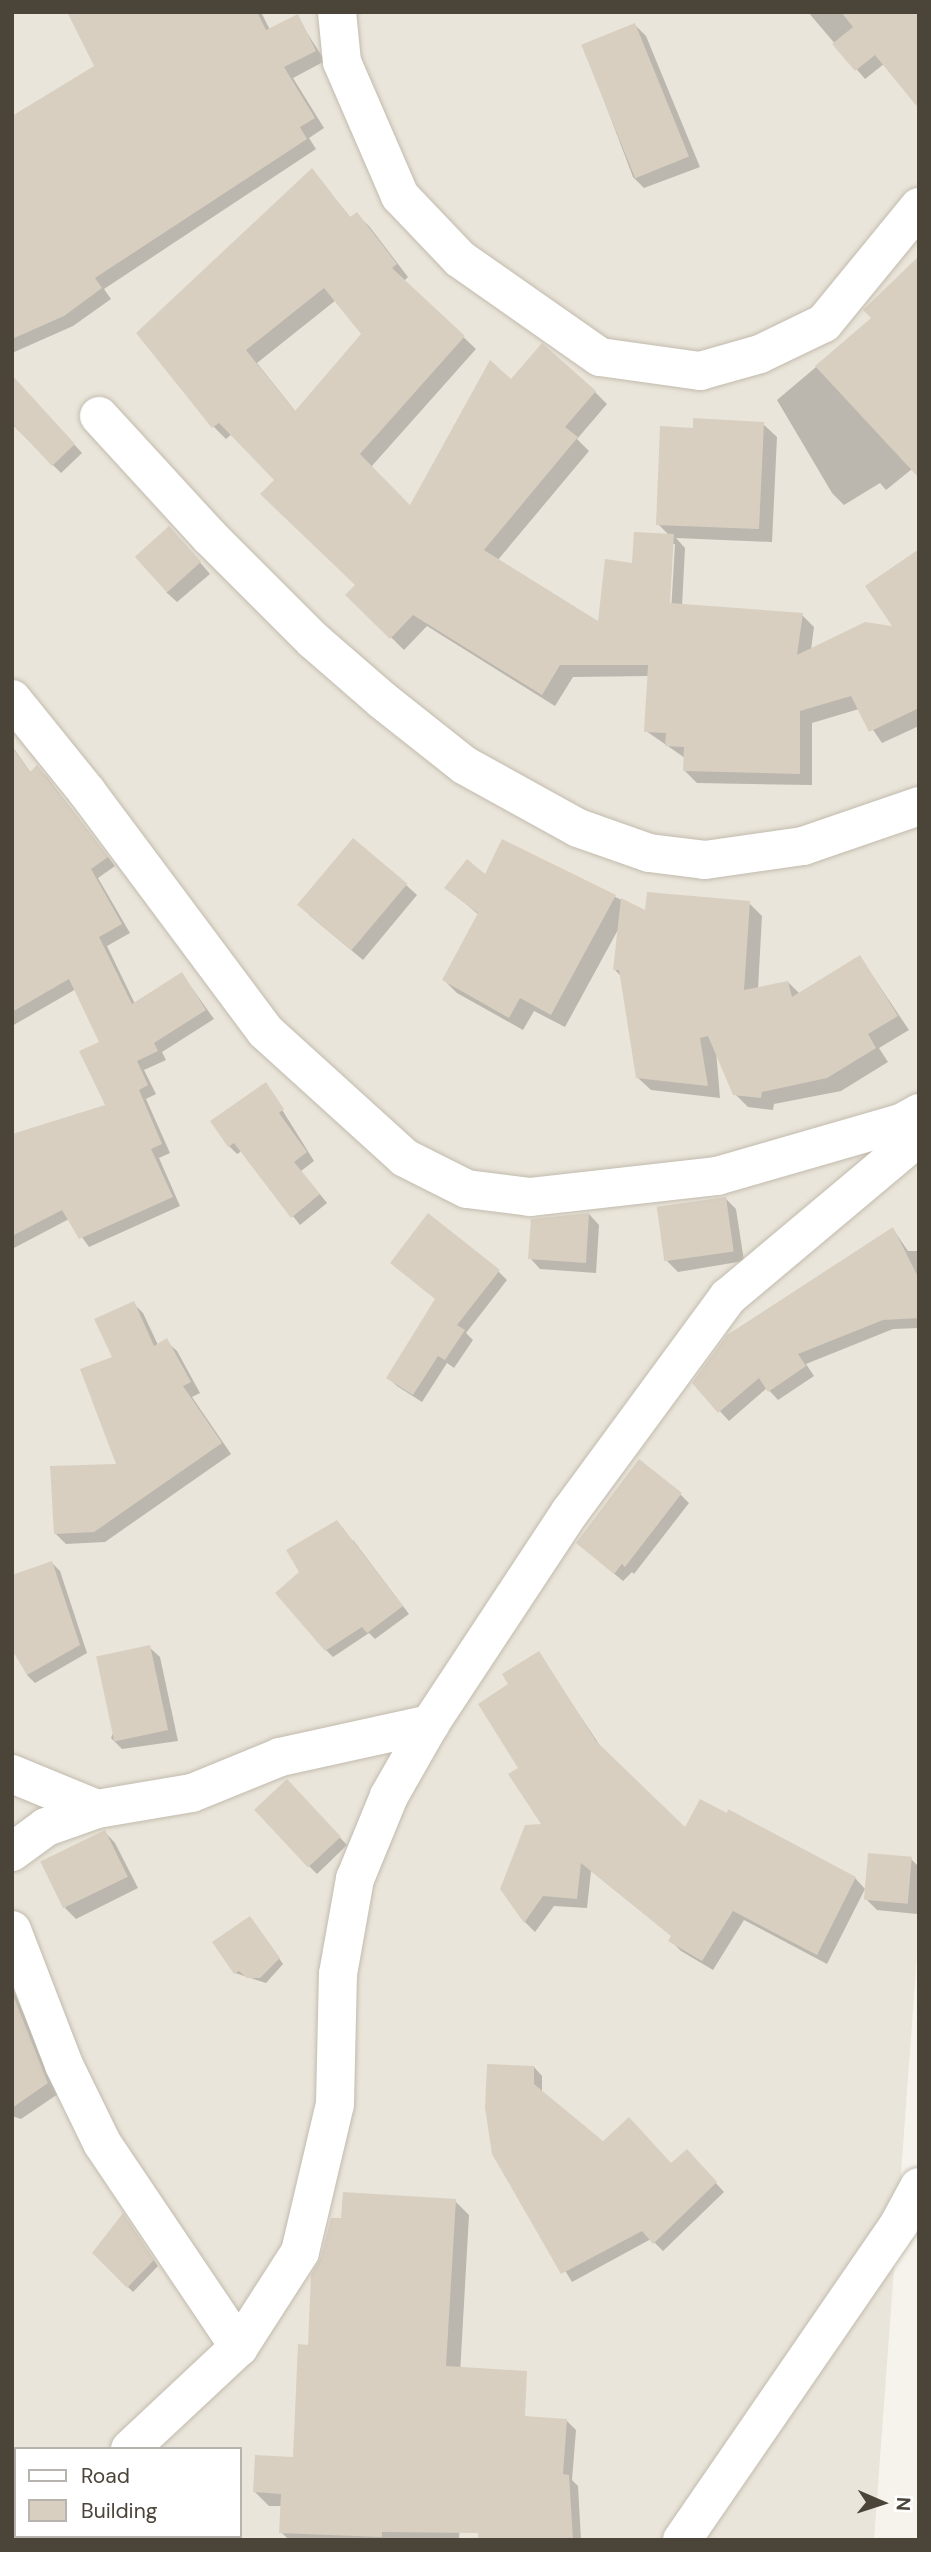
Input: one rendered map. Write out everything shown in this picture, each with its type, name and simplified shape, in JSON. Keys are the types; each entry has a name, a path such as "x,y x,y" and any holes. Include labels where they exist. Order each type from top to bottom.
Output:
{"street":[{"path":"337,12 342,62 400,196 460,259 600,357 701,371 760,354 824,323 919,207"},
{"path":"99,416 219,547 313,640 382,700 464,765 578,828 649,853 705,860 803,846 919,806"},
{"path":"12,699 265,1031 405,1158 467,1189 530,1197 717,1176 901,1123 919,1113"},
{"path":"132,2447 239,2347 300,2252 335,2104 338,1974 355,1879 389,1796 430,1724 570,1512 729,1297 919,1137"},
{"path":"12,1852 46,1827 97,1809 192,1793 280,1757 430,1724"},
{"path":"12,1774 97,1809"},
{"path":"12,1930 64,2066 102,2143 239,2347"},
{"path":"682,2540 899,2224 919,2187"}],"shaded area":[{"path":"12,12 919,12 919,1929 874,2540 12,2540"}],"building":[{"path":"67,12 257,12 266,30 298,14 316,51 284,67 315,118 300,127 307,139 95,278 102,288 64,316 12,339 12,116 94,66"},
{"path":"841,12 919,12 919,109 875,55 855,71 832,44 853,27"},
{"path":"635,23 689,157 635,178 581,45"},
{"path":"312,168 350,217 357,212 397,264 392,268 465,336 360,454 410,505 490,360 511,379 542,343 596,391 565,427 578,437 484,550 598,621 605,559 632,563 634,532 674,534 670,603 803,613 797,655 865,622 892,626 865,586 919,549 919,708 869,732 851,696 800,711 800,774 683,771 684,747 665,746 666,733 644,732 648,665 560,665 542,695 413,615 390,639 345,595 355,585 260,494 274,480 219,423 212,428 136,333","holes":["324,288 361,334 295,411 246,350"]},
{"path":"919,256 919,478 815,366 871,318 863,310"},
{"path":"12,375 75,444 52,466 12,423"},
{"path":"693,418 764,422 759,529 656,525 660,426 693,428"},
{"path":"169,526 201,562 167,592 135,557"},
{"path":"12,747 30,772 37,765 108,857 91,869 122,924 99,937 132,1004 182,972 206,1010 154,1043 158,1051 137,1061 148,1085 139,1090 162,1144 151,1149 173,1197 79,1239 62,1210 12,1236 12,1134 105,1105 79,1051 99,1042 69,979 12,1012"},
{"path":"353,838 407,884 351,950 297,905"},
{"path":"502,839 616,895 551,1015 520,998 509,1018 442,980 478,913 444,888 467,859 485,874"},
{"path":"647,892 750,901 744,990 788,981 792,997 860,955 898,1016 868,1034 876,1048 827,1078 762,1092 761,1098 733,1095 708,1036 700,1038 708,1086 636,1078 619,970 613,970 621,898 645,910"},
{"path":"266,1082 284,1109 279,1113 307,1152 294,1162 320,1194 291,1218 234,1143 228,1147 210,1121"},
{"path":"726,1197 734,1251 664,1261 657,1207"},
{"path":"428,1213 500,1270 457,1325 465,1330 445,1360 438,1356 413,1395 386,1378 435,1299 390,1263"},
{"path":"589,1213 586,1263 528,1259 531,1219"},
{"path":"893,1227 919,1279 919,1318 883,1320 798,1354 806,1366 768,1392 759,1378 718,1413 692,1383 727,1335"},
{"path":"134,1301 154,1346 167,1338 191,1382 183,1386 222,1443 94,1532 54,1534 50,1466 116,1464 80,1369 112,1357 94,1319"},
{"path":"639,1459 682,1493 625,1567 622,1564 614,1574 576,1543"},
{"path":"337,1520 403,1606 367,1633 362,1627 325,1651 275,1593 299,1572 286,1550"},
{"path":"52,1561 80,1645 27,1675 12,1650 12,1575"},
{"path":"150,1645 168,1730 114,1742 96,1656"},
{"path":"539,1651 596,1741 685,1827 700,1799 727,1813 728,1809 856,1877 817,1955 733,1911 702,1961 668,1941 671,1936 581,1863 577,1899 543,1896 524,1923 500,1889 525,1825 541,1824 508,1774 518,1768 478,1704 508,1684 502,1674"},
{"path":"287,1779 341,1837 308,1867 254,1810"},
{"path":"105,1830 128,1877 63,1908 40,1862"},
{"path":"868,1853 912,1857 908,1904 864,1900"},
{"path":"250,1916 280,1958 260,1978 247,1978 239,1971 234,1974 212,1942"},
{"path":"12,1992 48,2083 12,2108"},
{"path":"487,2064 534,2066 534,2084 603,2141 629,2117 671,2163 687,2149 717,2182 653,2244 642,2231 561,2274 492,2154 485,2108"},
{"path":"343,2192 456,2199 446,2366 527,2371 525,2416 567,2419 563,2474 569,2475 573,2540 478,2540 478,2533 382,2532 382,2537 279,2533 281,2494 253,2492 255,2455 293,2457 298,2344 308,2345 311,2275 321,2257 331,2218 341,2218"},
{"path":"123,2213 154,2260 127,2288 92,2253"}]}
